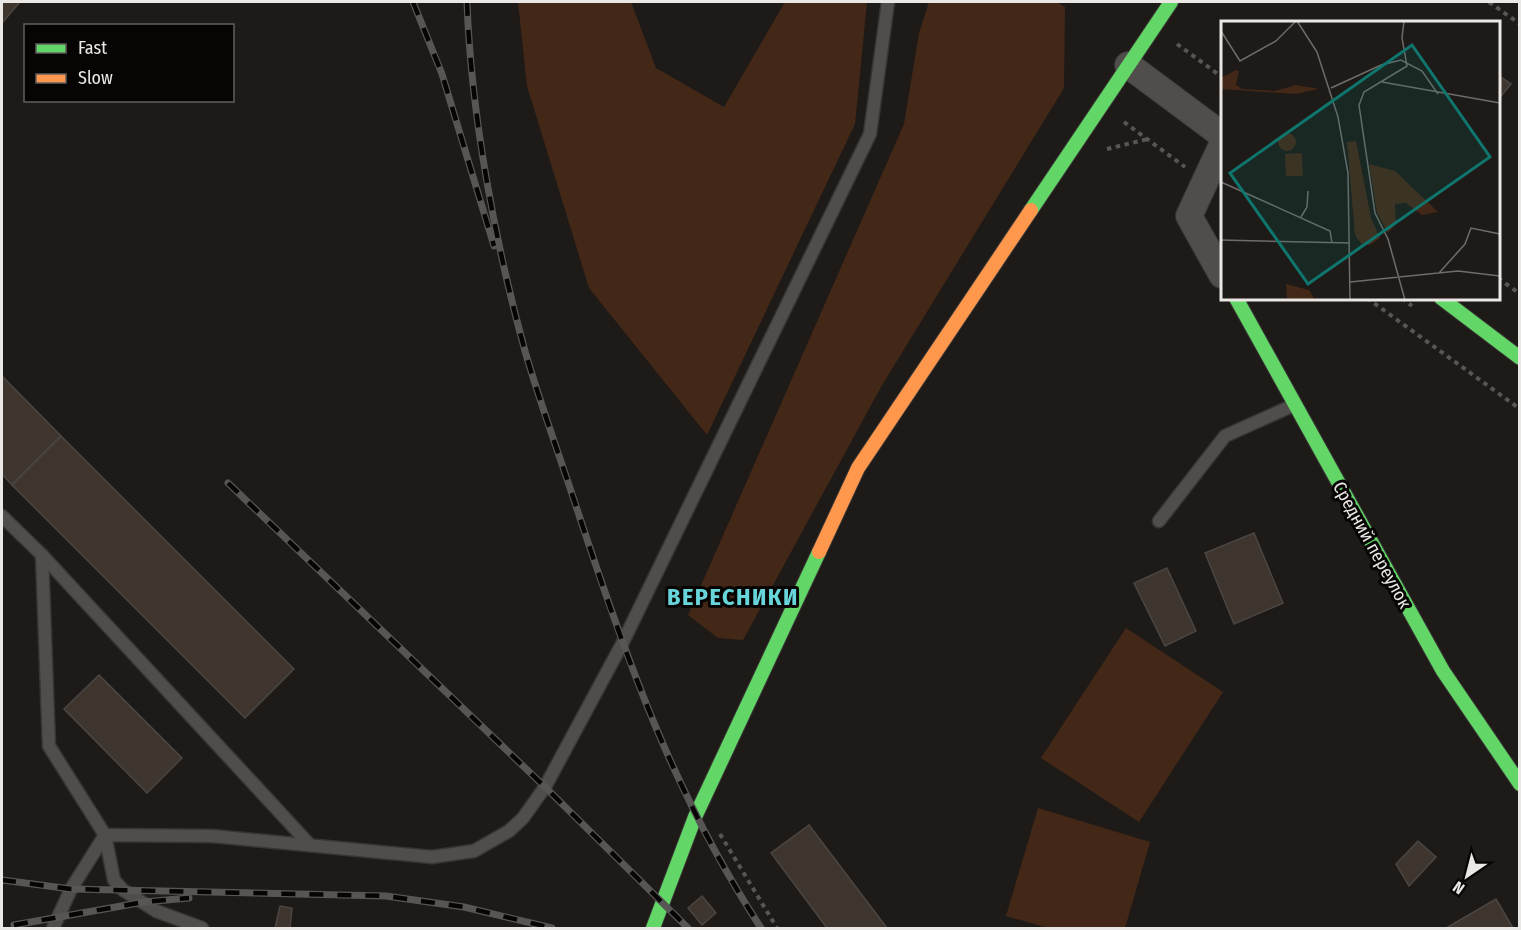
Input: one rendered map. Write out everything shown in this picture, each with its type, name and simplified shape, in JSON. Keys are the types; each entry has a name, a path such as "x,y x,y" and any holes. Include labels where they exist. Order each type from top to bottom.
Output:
{"street":[{"path":"653,928 695,817 858,468 1171,2"},
{"path":"1128,64 1221,134"},
{"path":"1221,148 1189,216 1221,273"},
{"name":"Средний переулок","path":"1237,300 1443,671 1520,784"},
{"path":"1444,300 1520,358"}],"lane":[{"path":"105,834 212,836 432,857 455,855 492,842 509,831 533,805 622,644 870,134 888,2"},
{"path":"1159,521 1225,436 1295,405"},
{"path":"2,516 42,555 310,845"},
{"path":"42,555 49,746 105,834 114,880 123,890 156,911 202,928"},
{"path":"53,928 68,896 105,834"}],"path":[{"path":"1489,2 1520,24"},
{"path":"1154,27 1221,76"},
{"path":"1101,105 1206,181"},
{"path":"1099,151 1148,140"},
{"path":"1500,279 1520,294"},
{"path":"1370,300 1520,409"},
{"path":"716,826 737,866 777,928"}],"shaded area":[{"path":"518,2 631,2 656,68 724,107 785,2 867,2 855,124 707,435 589,288 527,86"},
{"path":"929,2 1057,2 1065,7 1064,88 881,387 743,640 718,638 688,615 904,124 919,33"},
{"path":"1126,628 1223,692 1139,822 1041,758"},
{"path":"1038,808 1150,842 1125,928 1048,928 1006,916"}],"building":[{"path":"2,2 20,2 2,23"},
{"path":"1500,76 1511,84 1500,98"},
{"path":"2,376 61,436 12,485 2,474"},
{"path":"61,436 294,669 245,718 12,485"},
{"path":"1254,533 1283,603 1234,624 1205,553"},
{"path":"1167,568 1196,631 1165,646 1134,583"},
{"path":"99,675 182,758 147,793 64,709"},
{"path":"809,825 887,928 827,928 771,853"},
{"path":"1418,841 1436,857 1409,886 1396,864"},
{"path":"702,896 716,913 702,925 688,908"},
{"path":"1496,899 1513,928 1448,927"},
{"path":"280,906 292,908 290,928 275,928"}],"railway":[{"path":"413,2 442,74 494,246"},
{"path":"467,2 469,45 486,178 514,310 537,390 614,617 654,723 702,826 761,928"},
{"path":"228,483 545,787 688,928"},
{"path":"2,880 71,889 386,896 464,907 552,928"},
{"path":"14,925 144,902 189,898"}],"traffic: fast":[{"path":"1031,210 1171,2"},
{"path":"1237,300 1443,671 1520,784"},
{"path":"1444,300 1520,358"},
{"path":"653,928 695,817 819,552"}],"traffic: slow":[{"path":"819,552 858,468 1031,210"}],"district":[{"name":"ВЕРЕСНИКИ","path":"733,597"}]}
